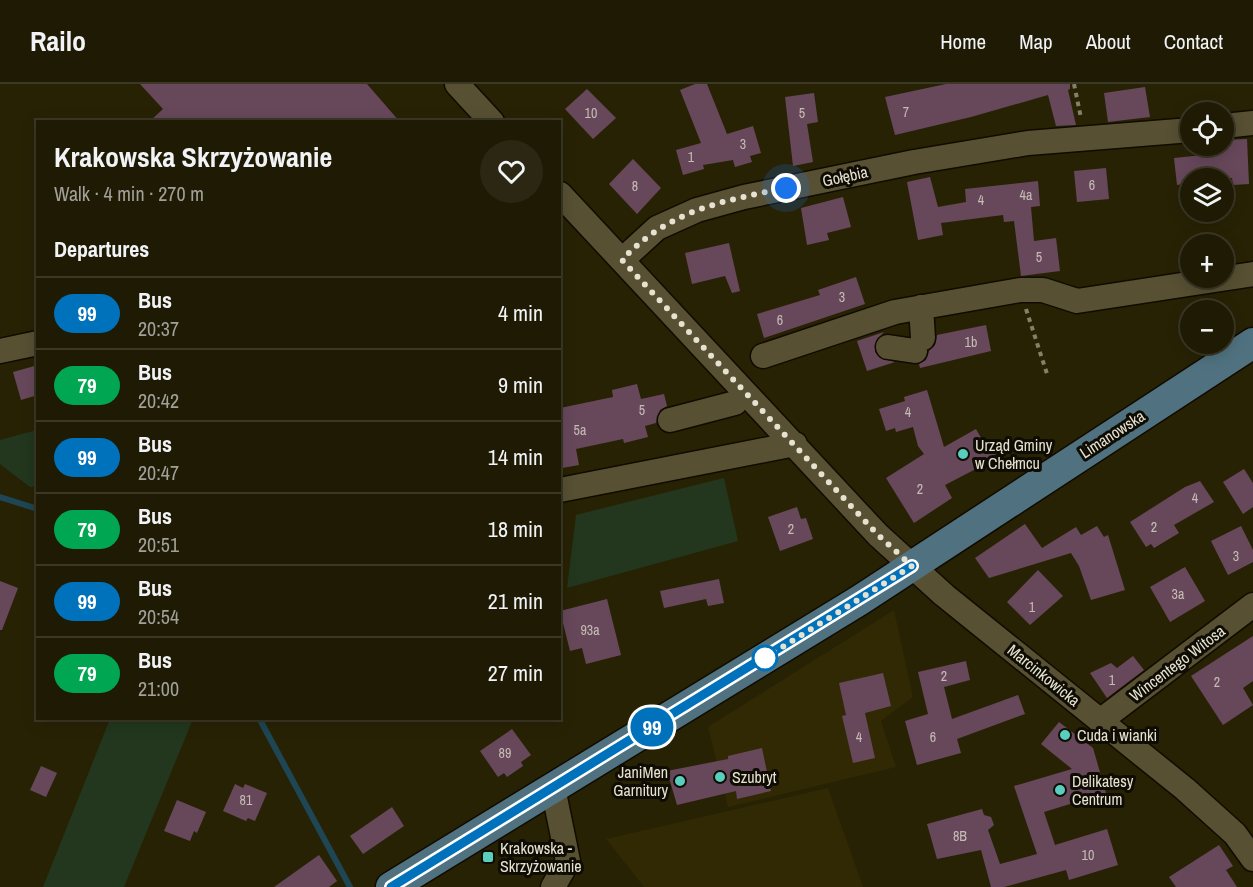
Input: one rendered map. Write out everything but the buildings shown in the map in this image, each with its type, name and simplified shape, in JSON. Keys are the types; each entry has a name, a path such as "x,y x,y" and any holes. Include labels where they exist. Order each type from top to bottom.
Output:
{"main road":[{"name":"Limanowska","path":"405,883 553,788 912,566 1253,343"}],"street":[{"path":"458,84 490,120"},
{"path":"1234,125 1253,123"},
{"name":"Gołębia","path":"622,260 657,228 698,210 744,197 914,162 1028,143 1180,131"},
{"name":"Marcinkowicka","path":"565,210 622,260 878,535 949,600 1218,819 1235,834 1253,859"},
{"path":"763,356 895,312 1020,290 1043,290 1077,301 1253,274"},
{"path":"888,347 919,345 921,307"},
{"path":"0,351 36,342"},
{"path":"670,420 735,404"},
{"path":"561,490 795,444"},
{"name":"Wincentego Witosa","path":"1100,721 1253,605"},
{"path":"553,788 567,861 554,887"}],"path":[{"path":"1074,84 1086,139"},
{"path":"1020,290 1048,377"}],"shaded area":[{"path":"894,610 913,697 881,721 896,767 728,807 708,727"},
{"path":"828,788 863,887 644,887 606,839"}],"green space":[{"path":"36,430 36,486 30,487 0,464 0,440"},
{"path":"724,478 738,541 567,588 576,515"},
{"path":"110,720 193,720 124,887 43,887"}],"waterway":[{"path":"0,497 36,508"},
{"path":"260,720 350,887"}],"bus line":[{"name":"99","path":"391,887 912,566"}],"place":[{"name":"Urząd Gminy w Chełmcu","path":"963,454"},
{"name":"Cuda i wianki","path":"1065,735"},
{"name":"Szubryt","path":"720,777"},
{"name":"JaniMen Garnitury","path":"680,781"},
{"name":"Delikatesy Centrum","path":"1060,790"},
{"name":"Krakowska - Skrzyżowanie","path":"488,857"}],"route":[{"path":"765,658 912,566 878,535 622,260 657,228 679,217 744,197 786,188"}]}
